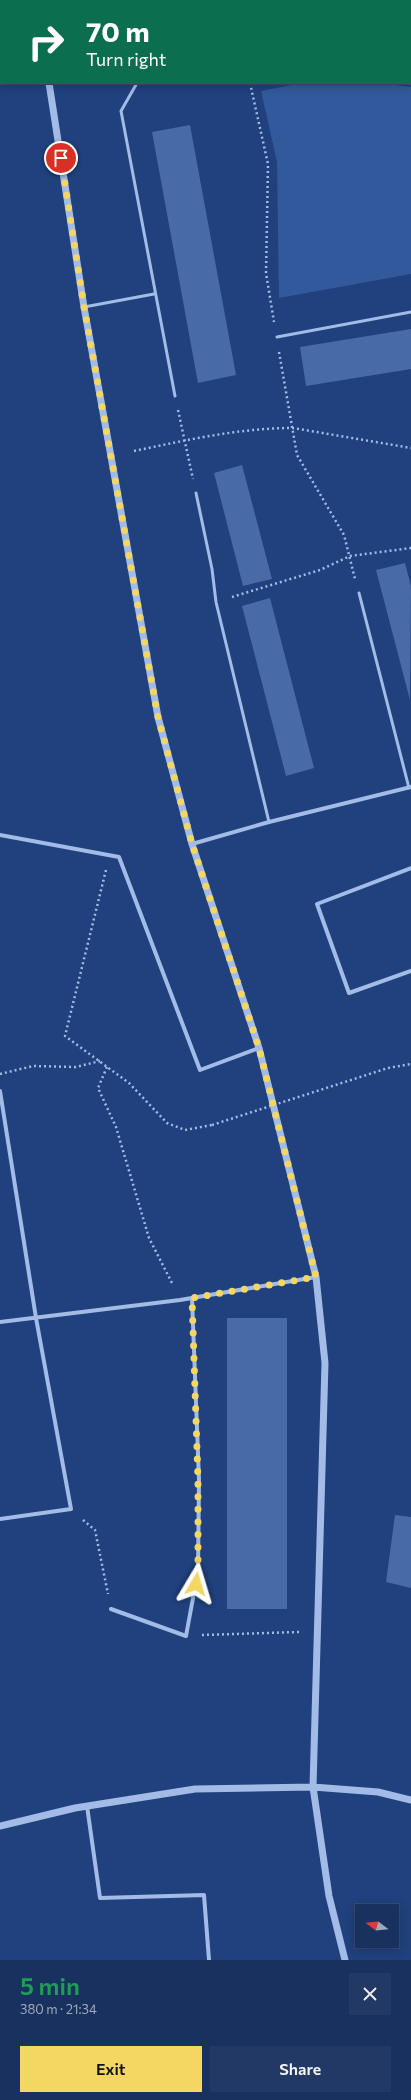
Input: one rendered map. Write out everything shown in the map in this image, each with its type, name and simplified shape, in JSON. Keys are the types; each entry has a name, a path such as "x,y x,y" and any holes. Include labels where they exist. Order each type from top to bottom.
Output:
{"street":[{"path":"49,84 84,307 158,717 192,844 259,1048 316,1277 325,1363 313,1787 329,1896 345,1960"},
{"path":"192,844 269,822 410,788"},
{"path":"0,835 119,857 200,1070 259,1048"},
{"path":"411,868 317,904 350,993 411,971"},
{"path":"0,1091 36,1318 71,1508 0,1519"},
{"path":"0,1322 192,1298 316,1277"},
{"path":"111,1609 186,1636 198,1571 198,1480 192,1298"},
{"path":"0,1826 87,1806 195,1788 313,1787 378,1792 411,1800"},
{"path":"87,1806 100,1898 204,1895 208,1960"}],"lane":[{"path":"136,84 121,111 154,294 175,396"},
{"path":"84,307 154,294"},
{"path":"277,337 411,312"},
{"path":"196,493 212,569 216,602 269,822"},
{"path":"358,593 410,788"}],"path":[{"path":"175,396 196,493"},
{"path":"134,451 227,432 293,428 411,448"},
{"path":"216,602 320,570 350,556 411,548"},
{"path":"109,854 65,1036 129,1083 167,1123 185,1130 212,1125 388,1068 411,1064"},
{"path":"0,1074 33,1066 76,1067 100,1061"},
{"path":"107,1066 98,1088 116,1127 149,1238 172,1284"},
{"path":"71,1508 95,1530 111,1609"},
{"path":"186,1636 317,1632"}],"shaded area":[{"path":"297,84 387,84 411,87 411,274 279,298 277,162 261,91"}],"building":[{"path":"190,125 236,375 198,383 152,132"},
{"path":"411,329 411,369 306,386 300,347"},
{"path":"242,465 272,579 243,586 214,473"},
{"path":"405,563 411,587 410,700 376,570"},
{"path":"270,598 314,768 286,776 242,606"},
{"path":"227,1318 287,1318 287,1609 227,1609"},
{"path":"395,1515 411,1517 411,1588 386,1582"}],"route":[{"path":"61,158 84,307 158,717 192,844 259,1048 316,1277 192,1298 198,1480 198,1571 196,1584"}]}
